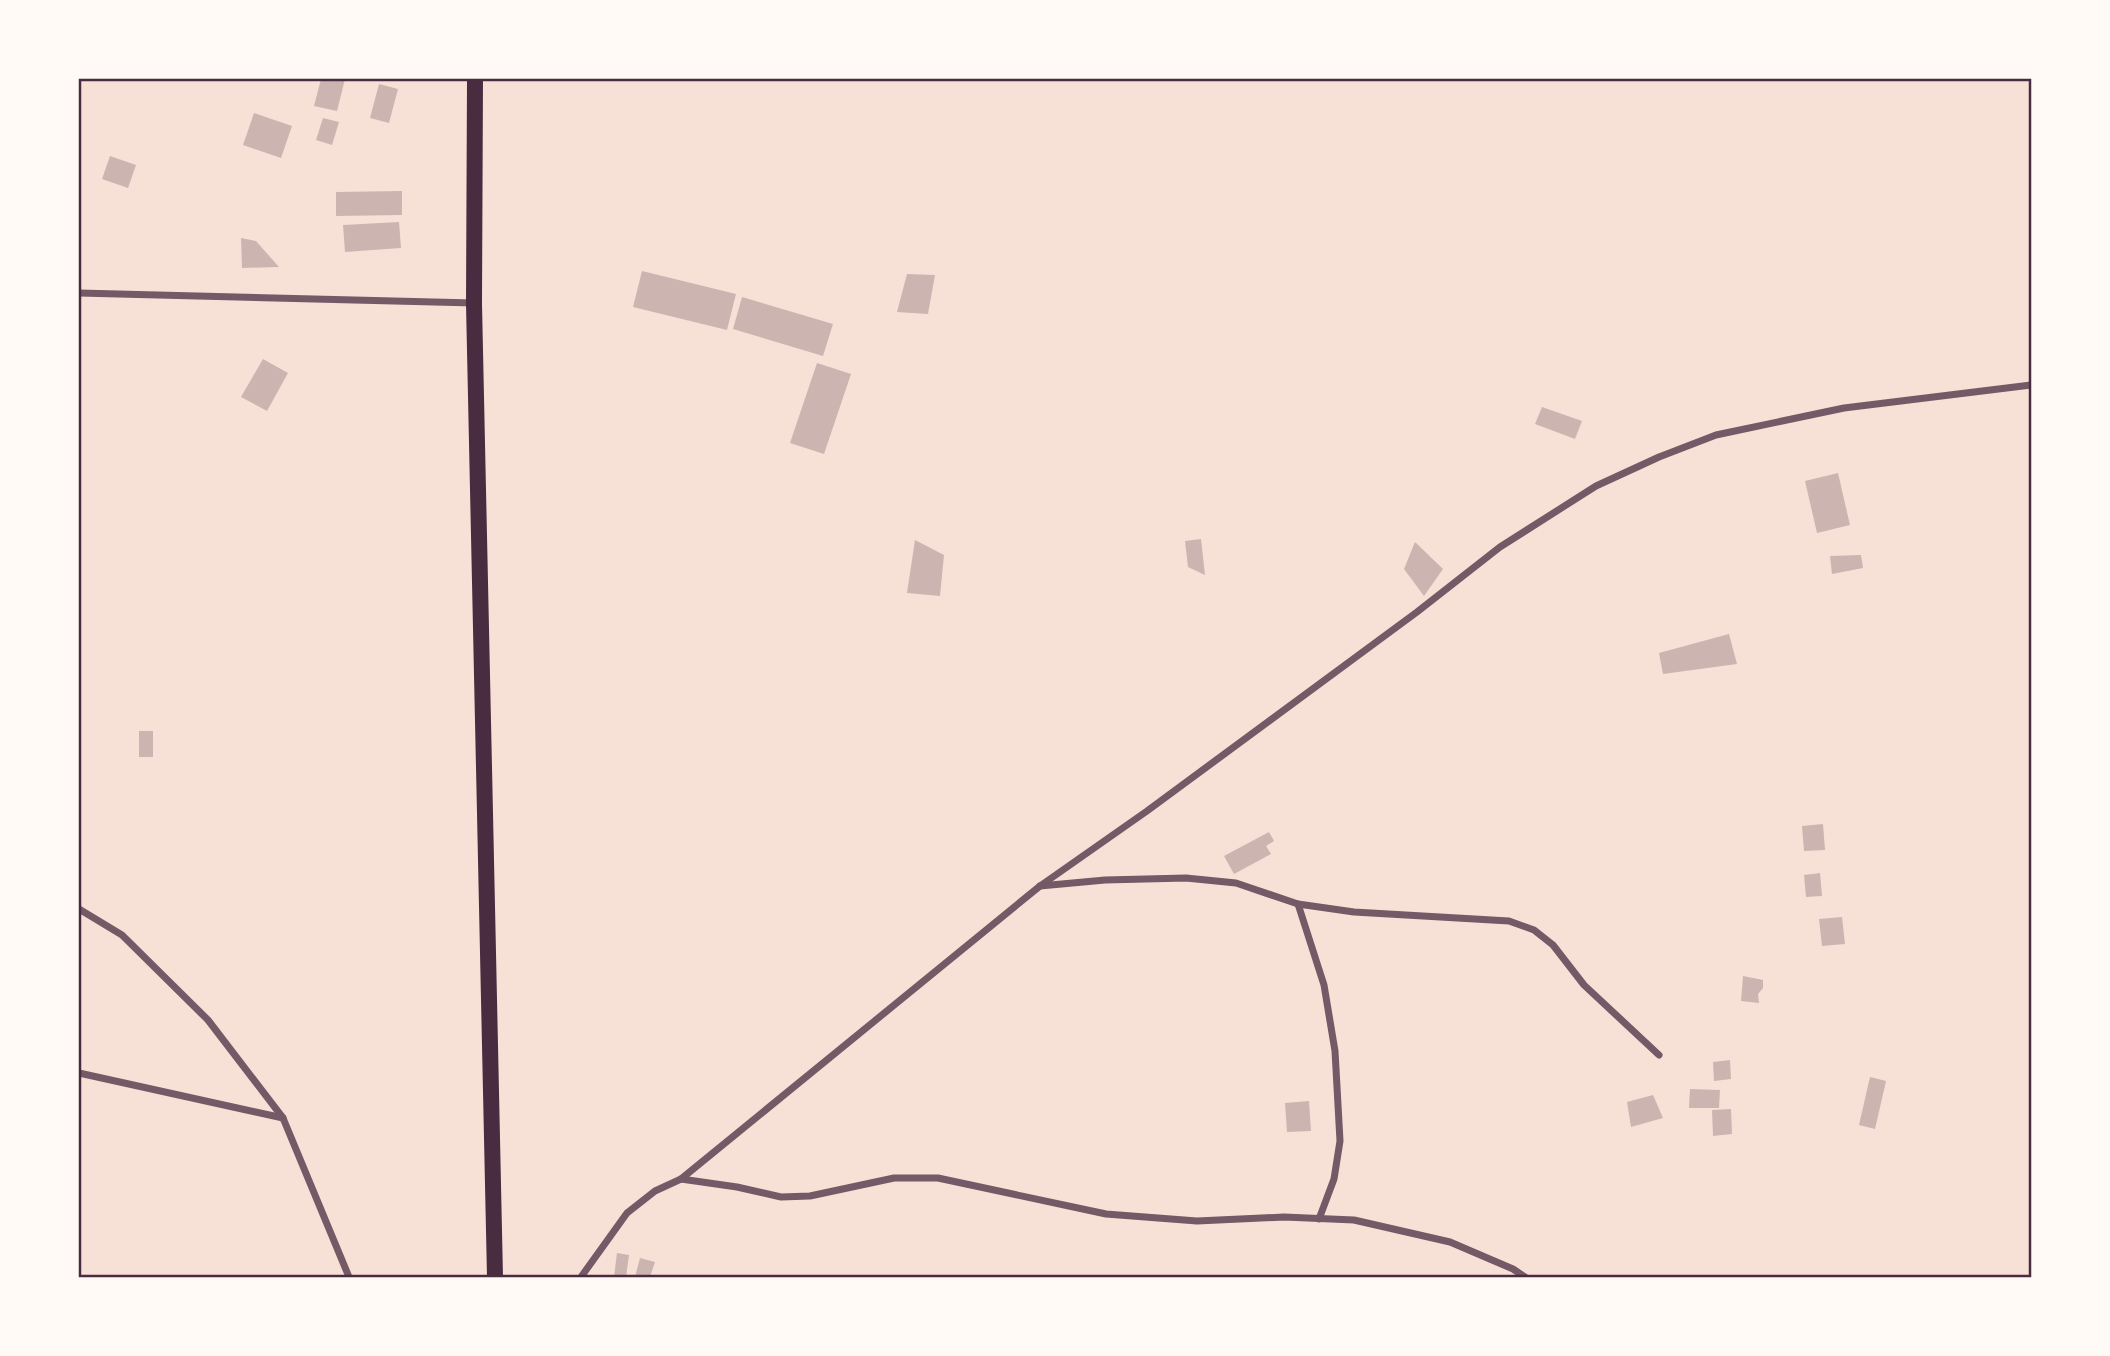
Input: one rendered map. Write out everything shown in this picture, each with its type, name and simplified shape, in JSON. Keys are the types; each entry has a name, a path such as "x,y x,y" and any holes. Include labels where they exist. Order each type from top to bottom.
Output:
{"highway":[{"path":"475,79 474,303 495,1277"}],"street":[{"path":"79,293 474,303"},
{"path":"581,1277 627,1213 654,1191 681,1179 1040,886 1158,803 1417,612 1500,547 1596,486 1716,435 1844,408 2031,385"},
{"path":"1040,886 1105,880 1186,878 1236,883 1298,904 1354,912 1509,921 1534,930 1553,945 1584,985 1660,1055"},
{"path":"1298,904 1324,985 1335,1051 1340,1142 1334,1179 1319,1219"},
{"path":"79,909 122,935 208,1020 283,1118 349,1277"},
{"path":"79,1073 283,1118"},
{"path":"681,1179 781,1197 810,1196 894,1178 938,1178 1106,1214 1197,1221 1284,1217 1354,1220 1450,1242 1513,1269 1525,1277"}],"building":[{"path":"321,79 345,79 337,111 314,106"},
{"path":"379,84 398,89 389,123 370,118"},
{"path":"254,113 292,126 281,158 243,145"},
{"path":"323,118 339,122 332,145 316,140"},
{"path":"110,156 136,165 128,188 102,179"},
{"path":"402,191 402,215 336,216 336,192"},
{"path":"399,222 401,248 345,252 343,225"},
{"path":"241,238 256,241 279,267 242,268"},
{"path":"642,271 736,294 727,330 633,307"},
{"path":"907,274 935,275 928,314 897,312"},
{"path":"742,297 833,324 823,356 733,329"},
{"path":"263,359 288,373 267,411 241,397"},
{"path":"817,363 851,374 824,454 790,443"},
{"path":"1542,407 1582,421 1575,439 1535,424"},
{"path":"1838,473 1850,525 1817,533 1805,481"},
{"path":"1201,539 1205,575 1188,567 1185,541"},
{"path":"915,540 944,555 940,596 907,593"},
{"path":"1415,542 1443,569 1424,596 1404,569"},
{"path":"1861,555 1863,568 1832,574 1830,556"},
{"path":"1729,634 1737,664 1663,674 1659,653"},
{"path":"139,731 153,731 153,757 139,757"},
{"path":"1823,824 1825,850 1804,851 1802,826"},
{"path":"1269,832 1274,841 1266,846 1271,854 1234,874 1224,856"},
{"path":"1820,873 1822,896 1806,897 1804,875"},
{"path":"1842,917 1845,944 1822,946 1819,919"},
{"path":"1743,976 1763,980 1763,988 1758,994 1759,1003 1741,1001"},
{"path":"1730,1060 1731,1079 1714,1081 1713,1062"},
{"path":"1870,1077 1886,1081 1875,1129 1859,1125"},
{"path":"1690,1089 1720,1090 1719,1108 1689,1108"},
{"path":"1653,1095 1663,1118 1631,1127 1627,1102"},
{"path":"1309,1101 1311,1131 1287,1132 1285,1103"},
{"path":"1731,1109 1732,1134 1713,1136 1712,1110"},
{"path":"617,1253 629,1255 626,1277 614,1277"},
{"path":"640,1258 655,1262 650,1277 635,1277"}]}
